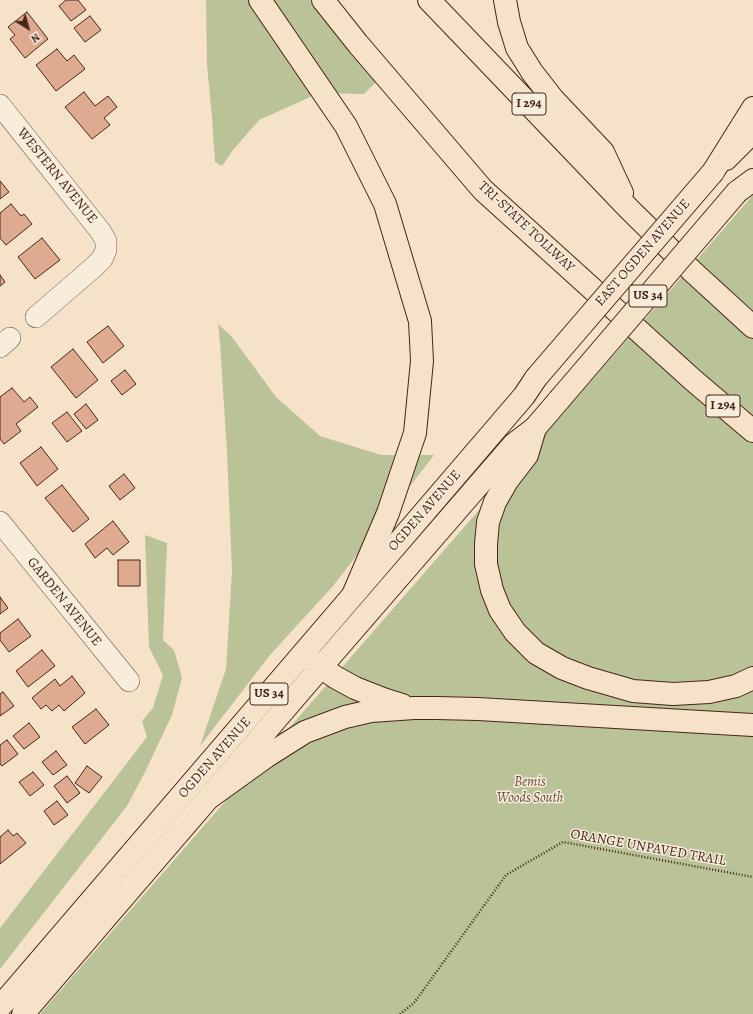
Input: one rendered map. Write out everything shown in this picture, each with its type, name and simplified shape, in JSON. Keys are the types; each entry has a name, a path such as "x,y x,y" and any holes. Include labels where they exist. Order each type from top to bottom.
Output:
{"main road":[{"path":"260,0 346,126 385,204 420,321 422,361 415,433 388,513 353,595"},
{"name":"TRI-STATE TOLLWAY","path":"323,0 358,44 483,190 693,380 753,431"},
{"name":"I 294","path":"429,0 629,209 692,271 752,326"},
{"path":"505,0 508,22 517,48 532,72 553,99 604,152 629,209"},
{"path":"713,172 753,108"},
{"name":"EAST OGDEN AVENUE","path":"536,378 713,172 753,132"},
{"name":"US 34","path":"745,186 753,168"},
{"name":"OGDEN AVENUE","path":"23,1014 320,667 514,444 535,428 745,186"},
{"name":"OGDEN AVENUE","path":"0,1007 524,396 536,378"},
{"path":"693,380 753,438"},
{"path":"535,428 526,454 507,481 495,502 488,522 486,564 492,590 500,610 515,632 536,653 562,668 588,678 633,691 673,694 709,692 736,686 753,678"},
{"path":"303,654 335,677 357,689 383,699 414,708"},
{"path":"210,797 267,756 305,732 345,717 371,711 436,708 753,725"}],"street":[{"name":"WESTERN AVENUE","path":"0,105 101,232 106,241 106,250 102,258 95,266 36,317"},
{"name":"GARDEN AVENUE","path":"0,522 129,681"}],"path":[{"name":"ORANGE UNPAVED TRAIL","path":"400,1014 414,1003 506,875 563,842 753,877"}],"green space":[{"path":"206,0 310,0 379,79 364,94 319,93 259,120 233,150 222,166 215,162 207,65"},
{"name":"Bemis Woods South","path":"753,195 753,1014 40,1014 527,455"},
{"path":"218,324 232,337 276,397 320,436 381,455 434,455 333,586 270,655 200,746 226,669 232,571 227,452"},
{"path":"145,535 167,543 163,640 174,650 182,678 172,715 127,806 0,969 0,928 147,737 142,721 153,708 163,675 149,647"}],"building":[{"path":"66,0 78,0 86,10 71,21 59,6"},
{"path":"27,12 48,39 25,58 10,39 15,35 8,27"},
{"path":"90,16 101,30 85,42 74,28"},
{"path":"57,49 67,61 74,55 85,69 56,91 36,65"},
{"path":"84,92 95,106 108,96 117,107 104,118 110,125 92,139 65,107"},
{"path":"0,181 9,192 0,199"},
{"path":"11,204 21,216 24,214 32,224 6,245 0,238 0,213"},
{"path":"42,238 60,260 35,279 18,257"},
{"path":"0,275 5,282 0,286"},
{"path":"108,326 124,346 103,363 87,342"},
{"path":"73,349 98,380 76,398 51,367"},
{"path":"125,370 136,384 122,395 111,381"},
{"path":"12,388 24,402 30,397 38,407 16,424 21,431 4,444 0,439 0,397"},
{"path":"86,404 98,420 86,429 74,414"},
{"path":"67,412 82,431 67,442 52,423"},
{"path":"41,447 58,469 37,486 20,463"},
{"path":"124,474 135,488 120,500 109,486"},
{"path":"62,485 89,519 73,532 45,498"},
{"path":"113,521 129,542 113,555 107,548 95,558 85,544"},
{"path":"118,560 140,560 140,586 118,586"},
{"path":"0,597 8,608 0,614"},
{"path":"18,619 31,636 9,652 0,640 0,633"},
{"path":"42,650 55,666 28,687 16,671"},
{"path":"72,676 85,693 64,711 59,705 52,711 46,705 41,709 32,698 55,679 60,686"},
{"path":"3,692 14,706 0,716 0,694"},
{"path":"96,709 109,725 85,744 72,727"},
{"path":"29,723 40,737 24,749 13,736"},
{"path":"7,740 18,754 2,766 0,764 0,745"},
{"path":"56,751 67,765 53,775 42,762"},
{"path":"87,766 102,777 89,793 75,783"},
{"path":"33,772 44,785 30,796 19,782"},
{"path":"67,776 80,793 67,803 54,786"},
{"path":"57,801 68,815 54,825 44,811"},
{"path":"8,830 13,836 17,833 26,843 0,864 0,837"}]}
